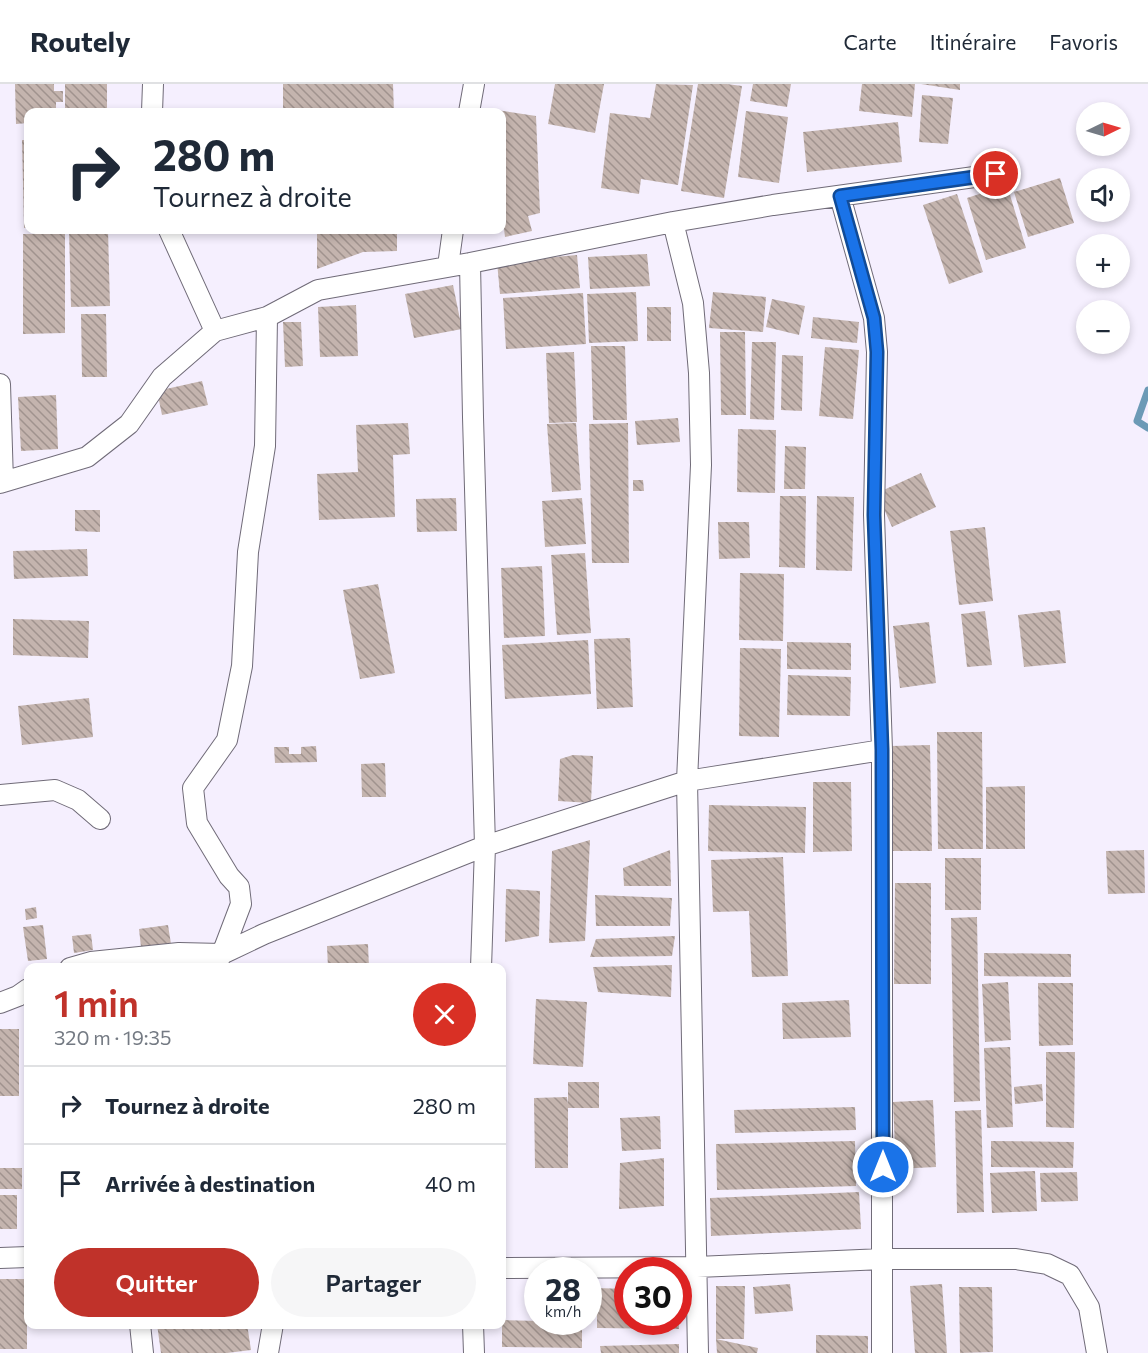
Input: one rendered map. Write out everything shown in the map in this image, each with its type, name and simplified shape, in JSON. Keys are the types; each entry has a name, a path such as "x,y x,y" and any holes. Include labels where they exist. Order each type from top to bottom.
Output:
{"street":[{"path":"152,108 153,84"},
{"path":"471,108 474,84"},
{"path":"0,384 2,483 87,457 129,424 162,376 215,332 267,317 318,290 470,263 673,222 996,174"},
{"path":"840,196 874,318 877,352 874,515 882,750 882,1353"},
{"path":"673,222 693,303 699,373 700,465 687,781 698,1353"},
{"path":"171,234 215,332"},
{"path":"448,266 452,234"},
{"path":"470,263 485,846 481,963"},
{"path":"218,961 241,904 239,887 229,876 197,823 193,788 227,740 242,666 248,552 265,446 267,317"},
{"path":"88,963 180,953 218,961 264,934 485,846 687,781 882,750"},
{"path":"0,795 55,789 78,800 100,819"},
{"path":"0,1003 24,992"},
{"path":"0,1257 24,1257"},
{"path":"506,1268 697,1267 883,1259 1017,1259 1047,1264 1070,1275 1089,1307 1098,1353"},
{"path":"141,1329 143,1353"},
{"path":"268,1353 272,1329"},
{"path":"473,1329 474,1353"}],"building":[{"path":"15,84 54,84 54,91 63,91 63,102 56,102 56,108 24,108 24,123 16,124"},
{"path":"65,84 107,84 107,108 65,108"},
{"path":"283,84 393,84 394,108 283,108"},
{"path":"555,84 604,84 595,133 548,124"},
{"path":"656,84 693,85 678,185 641,179 639,194 601,188 610,113 650,118"},
{"path":"698,84 742,86 724,198 681,191"},
{"path":"753,84 791,84 787,107 750,101"},
{"path":"862,84 915,84 912,117 859,111"},
{"path":"921,84 960,84 960,90"},
{"path":"922,95 953,98 948,144 919,142"},
{"path":"506,111 536,116 540,213 528,216 532,231 505,237"},
{"path":"746,111 788,117 779,183 738,177"},
{"path":"898,122 902,162 807,172 803,132"},
{"path":"22,140 24,140 24,228"},
{"path":"1060,178 1074,223 1028,237 1014,192"},
{"path":"1007,185 1026,248 986,260 967,198"},
{"path":"957,194 983,272 949,284 923,205"},
{"path":"23,234 65,234 65,333 23,334"},
{"path":"69,234 108,234 110,306 71,307"},
{"path":"317,234 397,234 397,251 363,252 317,269"},
{"path":"647,254 650,286 590,289 588,257"},
{"path":"577,255 580,288 500,294 497,262"},
{"path":"453,285 462,329 414,338 405,294"},
{"path":"636,292 638,341 589,343 587,294"},
{"path":"713,292 766,297 763,332 709,328"},
{"path":"583,293 586,344 506,349 503,298"},
{"path":"772,299 805,306 799,335 766,327"},
{"path":"356,305 358,356 320,357 318,307"},
{"path":"647,307 671,307 671,341 647,341"},
{"path":"81,314 106,314 107,377 82,377"},
{"path":"813,317 859,322 857,343 811,338"},
{"path":"283,322 301,322 303,366 285,367"},
{"path":"720,332 745,332 746,415 721,415"},
{"path":"752,342 776,342 774,420 750,419"},
{"path":"591,346 625,346 627,420 593,420"},
{"path":"825,347 859,350 853,419 819,416"},
{"path":"574,352 577,422 549,423 546,353"},
{"path":"782,355 803,356 802,411 781,410"},
{"path":"202,381 208,405 162,415 157,391"},
{"path":"56,395 58,449 21,451 18,397"},
{"path":"678,418 680,442 637,445 635,421"},
{"path":"408,423 410,454 393,455 395,517 319,520 317,474 358,472 356,425"},
{"path":"576,423 581,490 552,492 547,424"},
{"path":"628,423 629,563 592,563 589,424"},
{"path":"738,429 776,430 775,493 737,492"},
{"path":"785,446 806,447 805,489 784,489"},
{"path":"921,473 936,507 892,527 877,493"},
{"path":"633,480 643,480 644,491 633,491"},
{"path":"780,496 806,496 805,568 779,567"},
{"path":"817,496 854,497 852,571 816,570"},
{"path":"456,498 457,531 417,532 416,499"},
{"path":"582,498 586,544 545,547 542,501"},
{"path":"75,510 100,510 100,532 75,531"},
{"path":"718,522 749,522 750,558 719,559"},
{"path":"985,527 993,601 959,605 950,531"},
{"path":"87,549 88,576 14,579 13,551"},
{"path":"585,553 591,633 557,635 551,555"},
{"path":"542,566 545,636 504,638 501,568"},
{"path":"740,573 784,574 783,641 739,640"},
{"path":"378,584 395,673 360,679 343,590"},
{"path":"1060,610 1066,663 1024,667 1018,615"},
{"path":"985,611 992,665 967,667 961,614"},
{"path":"13,619 89,621 88,658 13,655"},
{"path":"929,622 936,683 900,688 893,626"},
{"path":"630,638 633,707 597,709 594,639"},
{"path":"588,640 591,694 505,699 502,645"},
{"path":"787,642 851,643 851,670 787,669"},
{"path":"740,648 781,649 779,737 739,736"},
{"path":"788,675 851,677 850,716 787,715"},
{"path":"89,698 93,737 22,745 18,706"},
{"path":"937,732 982,732 983,849 938,849"},
{"path":"930,745 932,851 892,851 891,746"},
{"path":"316,746 317,762 275,763 274,747 289,747 289,754 301,754 301,747"},
{"path":"573,755 593,756 591,803 558,801 560,759"},
{"path":"385,763 386,797 362,797 361,764"},
{"path":"813,782 851,782 852,851 813,852"},
{"path":"1025,786 1025,849 986,849 986,787"},
{"path":"709,805 806,807 805,853 708,851"},
{"path":"590,840 585,941 549,943 552,851"},
{"path":"670,850 671,886 624,886 623,868"},
{"path":"1144,850 1145,893 1108,894 1106,851"},
{"path":"783,857 788,976 752,977 749,911 713,912 711,860"},
{"path":"945,858 981,858 981,910 945,910"},
{"path":"895,883 931,883 931,984 894,984"},
{"path":"506,889 540,891 539,936 505,942"},
{"path":"595,895 672,898 670,926 596,926"},
{"path":"36,907 37,918 26,920 25,909"},
{"path":"977,917 980,1101 954,1102 951,918"},
{"path":"43,925 47,959 28,961 23,927"},
{"path":"168,925 171,944 141,947 139,929"},
{"path":"91,934 93,950 74,953 72,936"},
{"path":"675,936 672,956 590,957 596,939"},
{"path":"368,944 369,963 328,963 327,946"},
{"path":"984,953 1071,954 1071,977 984,976"},
{"path":"672,965 671,997 598,992 593,967"},
{"path":"1008,982 1011,1040 985,1042 982,984"},
{"path":"1038,983 1073,983 1073,1045 1039,1046"},
{"path":"536,999 587,1002 583,1067 533,1064"},
{"path":"849,1000 851,1037 783,1039 782,1003"},
{"path":"0,1029 19,1029 19,1096 0,1096"},
{"path":"1010,1047 1013,1127 987,1128 984,1048"},
{"path":"1046,1052 1075,1052 1074,1128 1046,1127"},
{"path":"568,1082 599,1082 599,1108 568,1108 568,1168 535,1168 534,1098 567,1097 568,1104"},
{"path":"1042,1084 1043,1101 1015,1104 1014,1087"},
{"path":"933,1100 936,1167 896,1169 893,1102"},
{"path":"855,1107 856,1130 735,1133 734,1110"},
{"path":"981,1110 984,1212 957,1213 955,1111"},
{"path":"660,1116 661,1149 622,1151 620,1118"},
{"path":"855,1141 856,1186 717,1190 716,1144"},
{"path":"991,1141 1074,1142 1073,1168 991,1167"},
{"path":"664,1158 664,1206 619,1209 620,1163"},
{"path":"0,1168 22,1168 22,1189 0,1189"},
{"path":"1035,1171 1037,1211 992,1213 990,1173"},
{"path":"1077,1172 1078,1201 1041,1202 1040,1173"},
{"path":"859,1192 861,1229 711,1236 710,1198"},
{"path":"0,1195 17,1195 17,1229 0,1229"},
{"path":"0,1279 24,1279 24,1329 27,1329 27,1349 0,1349"},
{"path":"790,1284 793,1311 755,1314 753,1287"},
{"path":"942,1284 947,1353 915,1353 910,1286"},
{"path":"716,1286 745,1286 744,1339 716,1339"},
{"path":"959,1287 992,1287 993,1352 960,1353"},
{"path":"602,1288 614,1289 614,1328 602,1328"},
{"path":"506,1320 524,1321 524,1335 582,1335 582,1348 502,1347 502,1329 506,1329"},
{"path":"158,1329 248,1329 251,1350 227,1353 161,1353"},
{"path":"816,1335 868,1336 868,1353 816,1353"},
{"path":"716,1339 758,1348 757,1353 717,1353"},
{"path":"679,1344 679,1353 601,1353 600,1346"}],"waterway":[{"path":"1148,390 1137,421 1148,428"}],"route":[{"path":"883,1167 882,750 874,515 877,352 874,318 840,196 996,174"}]}
